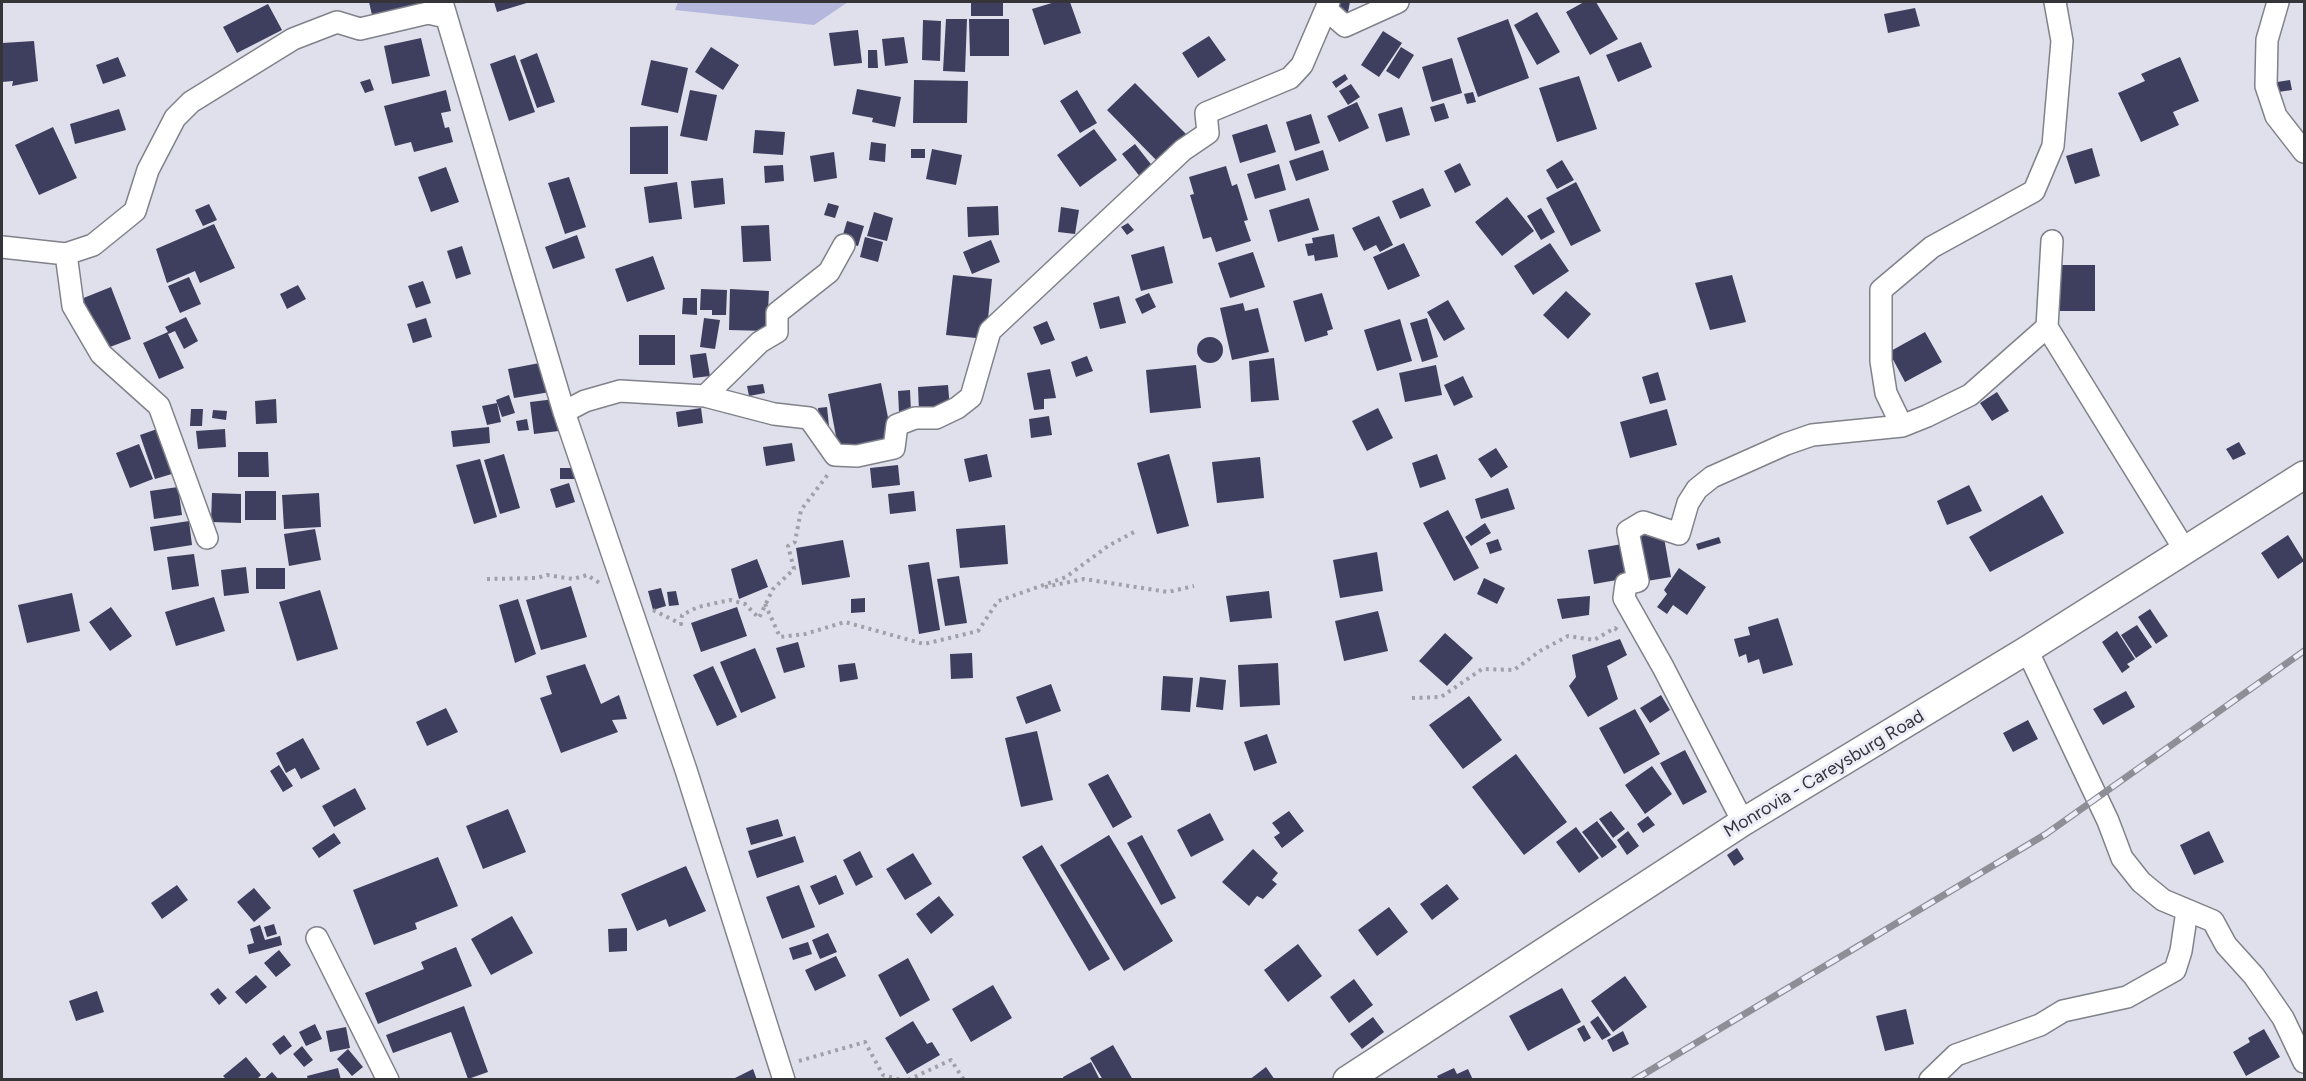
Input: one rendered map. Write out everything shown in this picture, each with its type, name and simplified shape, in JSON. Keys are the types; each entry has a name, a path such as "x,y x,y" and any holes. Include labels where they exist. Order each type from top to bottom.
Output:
{"main road":[{"name":"Monrovia - Careysburg Road","path":"1347,1080 1743,822 2027,651 2304,475"}],"street":[{"path":"564,412 585,400 620,391 705,396 774,414 809,418 834,455 857,456 894,448 897,425 915,418 936,418 957,408 971,397 990,331 1183,150 1208,133 1206,113 1290,78 1302,65 1328,6 1345,26 1398,2"},
{"path":"1902,426 1886,393 1881,361 1881,290 1932,247 2034,191 2053,146 2062,41 2055,2"},
{"path":"2278,2 2266,40 2266,86 2276,116 2304,152"},
{"path":"2,247 66,254 93,245 135,211 148,170 163,136 175,118 201,96 293,39 337,22 360,29 444,9 564,412 630,603 782,1073"},
{"path":"2052,242 2047,327 2186,552"},
{"path":"705,396 760,342 777,332 777,314 829,272 844,245"},
{"path":"66,254 72,306 100,354 159,406 207,538"},
{"path":"1743,822 1663,667 1624,598 1626,584 1638,581 1628,531 1643,522 1679,534 1688,504 1697,489 1712,477 1786,444 1812,435 1902,426 1970,395 2047,327"},
{"path":"2027,651 2108,821 2122,858 2141,882 2163,900 2213,921 2226,945 2254,976 2283,1018 2304,1062"},
{"path":"1930,1080 1956,1055 2040,1025 2063,1011 2127,997 2175,970 2181,951 2187,911"},
{"path":"317,938 388,1080"}],"path":[{"path":"487,579 537,578 547,575 573,579 587,574 630,603 667,615 681,624 682,615 690,611 730,600 745,604 759,618 772,589 794,569 788,546 795,542 801,510 835,468"},
{"path":"764,603 780,637 805,634 845,622 924,644 978,631 998,601 1066,578 1108,546 1136,531"},
{"path":"1032,590 1084,579 1168,592 1194,586"},
{"path":"1412,698 1441,697 1482,669 1514,670 1540,651 1568,636 1594,640 1615,628 1623,636"},
{"path":"782,1073 865,1042 883,1074 901,1080"},
{"path":"908,1080 951,1060 964,1080"}],"shaded area":[{"path":"678,2 848,2 814,25 675,10"}],"building":[{"path":"369,2 419,2 422,12 374,24"},
{"path":"494,2 530,2 497,12"},
{"path":"971,2 1003,2 1003,16 971,16"},
{"path":"1055,2 1070,2 1081,33 1044,45 1032,9"},
{"path":"1336,2 1350,2 1347,17 1334,15"},
{"path":"1584,2 1596,2 1618,39 1590,55 1566,12"},
{"path":"268,4 282,30 237,53 223,27"},
{"path":"1915,8 1920,26 1888,33 1884,14"},
{"path":"1537,12 1560,52 1537,65 1514,25"},
{"path":"946,19 967,19 965,72 943,71"},
{"path":"969,19 1009,19 1009,56 970,56"},
{"path":"1508,19 1529,78 1478,97 1457,38"},
{"path":"923,20 941,21 940,61 922,60"},
{"path":"858,30 862,63 834,66 829,33"},
{"path":"1383,31 1402,43 1379,77 1361,65"},
{"path":"1209,36 1226,60 1198,78 1182,53"},
{"path":"904,37 908,63 885,66 882,39"},
{"path":"421,38 430,76 392,84 384,46"},
{"path":"34,41 38,81 12,86 13,81 2,82 2,43"},
{"path":"1641,42 1652,67 1618,82 1606,55"},
{"path":"711,47 739,65 723,90 695,72"},
{"path":"1401,47 1414,55 1399,79 1386,71"},
{"path":"868,50 877,50 878,68 868,68"},
{"path":"537,53 555,102 537,108 520,60"},
{"path":"515,55 535,112 509,121 490,64"},
{"path":"118,57 126,76 103,84 96,65"},
{"path":"2180,57 2199,101 2173,112 2179,125 2141,142 2118,93 2145,81 2141,74"},
{"path":"1452,58 1462,93 1432,102 1422,67"},
{"path":"651,60 688,68 678,113 641,105"},
{"path":"1345,74 1348,79 1336,88 1332,82"},
{"path":"1579,76 1597,129 1557,142 1539,88"},
{"path":"370,79 374,90 365,93 360,82"},
{"path":"914,80 968,81 967,123 913,123"},
{"path":"2290,80 2292,90 2278,92 2277,82"},
{"path":"1135,83 1187,135 1159,163 1107,110"},
{"path":"1351,84 1360,97 1348,105 1339,91"},
{"path":"857,89 901,97 895,127 872,122 873,118 852,114"},
{"path":"446,90 451,111 441,113 445,128 449,127 453,142 414,152 411,142 395,146 384,106"},
{"path":"690,90 717,95 707,141 680,136"},
{"path":"1077,90 1097,123 1080,133 1060,101"},
{"path":"1473,92 1476,102 1467,104 1464,94"},
{"path":"1357,102 1369,128 1339,142 1327,116"},
{"path":"1444,103 1449,118 1435,122 1430,107"},
{"path":"1402,107 1410,135 1386,142 1378,114"},
{"path":"119,109 126,130 75,144 70,124"},
{"path":"1311,114 1320,143 1295,151 1286,122"},
{"path":"1267,124 1276,152 1240,163 1232,135"},
{"path":"668,126 668,174 630,174 630,127"},
{"path":"53,127 77,178 39,195 15,145"},
{"path":"1094,129 1117,160 1080,187 1057,155"},
{"path":"755,130 785,132 783,155 753,153"},
{"path":"871,142 886,144 885,162 869,160"},
{"path":"1135,144 1154,168 1141,178 1122,154"},
{"path":"2092,148 2100,176 2075,184 2066,156"},
{"path":"911,149 925,149 925,158 911,158"},
{"path":"932,149 962,155 956,185 926,179"},
{"path":"1323,150 1329,170 1296,181 1289,161"},
{"path":"834,152 837,178 814,182 810,156"},
{"path":"1562,160 1574,180 1557,189 1546,170"},
{"path":"1460,163 1471,185 1455,193 1444,171"},
{"path":"1279,164 1286,190 1255,199 1247,174"},
{"path":"783,165 784,181 765,183 764,166"},
{"path":"1226,166 1232,186 1237,184 1248,220 1244,221 1251,241 1216,252 1211,237 1203,239 1190,195 1194,194 1189,177"},
{"path":"446,167 459,202 431,212 418,177"},
{"path":"569,177 586,227 565,234 548,183"},
{"path":"723,178 725,204 694,208 691,181"},
{"path":"677,182 682,219 649,223 644,187"},
{"path":"1576,182 1601,231 1571,246 1546,198"},
{"path":"1423,188 1431,206 1400,219 1392,201"},
{"path":"1507,197 1534,231 1502,256 1475,222"},
{"path":"1309,198 1319,230 1278,242 1269,210"},
{"path":"828,203 839,206 835,218 824,215"},
{"path":"209,204 217,220 203,226 195,210"},
{"path":"998,206 999,235 968,237 967,207"},
{"path":"1061,207 1079,210 1075,234 1058,232"},
{"path":"1541,208 1555,232 1541,240 1527,216"},
{"path":"874,212 893,218 887,241 867,236"},
{"path":"1379,216 1393,245 1380,252 1376,245 1364,251 1352,228"},
{"path":"847,221 864,226 858,246 841,241"},
{"path":"1128,223 1134,230 1127,235 1121,227"},
{"path":"214,224 235,268 200,283 195,271 167,283 156,249"},
{"path":"769,225 771,261 743,262 741,226"},
{"path":"1334,234 1338,257 1315,261 1314,255 1308,256 1305,244 1313,243 1312,238"},
{"path":"577,235 585,258 553,269 545,247"},
{"path":"865,237 883,242 878,262 860,257"},
{"path":"991,240 1000,262 972,274 963,252"},
{"path":"1404,243 1420,276 1388,290 1373,257"},
{"path":"1550,243 1569,271 1533,295 1514,266"},
{"path":"462,246 471,274 456,279 447,251"},
{"path":"1164,246 1173,283 1141,291 1131,255"},
{"path":"1253,252 1265,287 1230,298 1218,263"},
{"path":"653,256 665,289 627,302 615,269"},
{"path":"2059,265 2095,265 2095,311 2059,311"},
{"path":"953,275 992,279 986,339 946,335"},
{"path":"1732,275 1746,322 1710,330 1695,283"},
{"path":"189,277 201,304 180,313 168,286"},
{"path":"423,281 431,303 416,308 408,286"},
{"path":"298,285 306,299 287,309 280,294"},
{"path":"111,287 131,339 102,350 81,299"},
{"path":"701,289 727,290 726,315 712,315 712,310 700,310"},
{"path":"730,289 769,291 767,331 729,330"},
{"path":"1566,291 1591,314 1568,339 1543,315"},
{"path":"1149,293 1156,307 1142,314 1135,299"},
{"path":"1322,293 1333,329 1327,331 1328,335 1305,342 1293,301"},
{"path":"1119,296 1126,323 1100,329 1093,303"},
{"path":"683,298 697,298 697,315 682,314"},
{"path":"1448,300 1465,329 1444,341 1427,312"},
{"path":"1243,303 1245,311 1258,308 1269,352 1232,360 1220,308"},
{"path":"186,317 198,341 184,349 175,331 168,334 184,368 159,379 143,343 168,332 165,327"},
{"path":"426,318 432,337 413,343 407,324"},
{"path":"704,318 720,320 715,349 700,347"},
{"path":"1427,318 1438,357 1422,362 1410,323"},
{"path":"1400,319 1412,361 1377,371 1364,330"},
{"path":"1047,321 1055,340 1041,345 1033,327"},
{"path":"1925,332 1942,362 1905,382 1889,352"},
{"path":"639,335 675,335 675,365 639,365"},
{"path":"1210,337 1219,341 1223,350 1219,359 1210,363 1201,359 1197,350 1201,341"},
{"path":"706,353 710,376 693,378 690,355"},
{"path":"1087,356 1093,371 1076,377 1071,362"},
{"path":"1274,358 1279,400 1251,402 1249,361"},
{"path":"545,362 550,392 514,398 508,369"},
{"path":"1196,365 1201,408 1150,413 1146,370"},
{"path":"1436,365 1442,395 1405,402 1399,373"},
{"path":"1050,369 1056,398 1044,399 1044,409 1034,410 1027,373"},
{"path":"1658,372 1666,400 1650,404 1642,377"},
{"path":"1463,376 1473,397 1454,406 1444,385"},
{"path":"881,383 893,442 839,452 828,394"},
{"path":"763,384 765,393 749,396 747,386"},
{"path":"948,385 950,409 919,411 918,387"},
{"path":"910,390 911,412 899,412 898,391"},
{"path":"1997,392 2009,411 1992,421 1980,403"},
{"path":"509,395 515,413 502,417 496,400"},
{"path":"276,399 277,423 256,424 255,401"},
{"path":"555,399 559,431 534,434 530,402"},
{"path":"497,403 501,422 487,425 482,406"},
{"path":"827,407 829,426 820,427 818,408"},
{"path":"701,408 703,423 678,427 676,412"},
{"path":"1378,408 1393,438 1367,451 1352,421"},
{"path":"191,409 203,409 202,426 190,426"},
{"path":"1667,409 1677,445 1630,458 1620,422"},
{"path":"213,410 227,411 226,420 212,418"},
{"path":"1049,416 1052,435 1031,438 1029,419"},
{"path":"527,419 529,430 518,431 516,421"},
{"path":"489,427 490,443 453,447 451,431"},
{"path":"160,428 175,473 155,479 140,435"},
{"path":"225,429 226,447 198,449 196,431"},
{"path":"2239,442 2246,454 2233,460 2226,449"},
{"path":"792,443 795,461 766,466 763,447"},
{"path":"139,444 153,479 130,488 116,453"},
{"path":"1496,448 1508,467 1491,478 1478,459"},
{"path":"238,452 268,452 269,477 238,477"},
{"path":"504,454 520,508 500,514 484,460"},
{"path":"987,454 992,477 969,482 964,459"},
{"path":"1169,454 1189,526 1157,534 1137,463"},
{"path":"1437,454 1446,479 1420,488 1412,463"},
{"path":"1260,457 1264,498 1217,503 1212,462"},
{"path":"480,459 497,517 474,524 456,465"},
{"path":"898,465 900,485 872,488 870,468"},
{"path":"560,468 575,468 575,479 560,479"},
{"path":"569,483 575,502 556,508 550,489"},
{"path":"1969,485 1982,511 1947,525 1937,501"},
{"path":"178,487 182,515 154,519 150,491"},
{"path":"1508,488 1515,509 1481,519 1475,499"},
{"path":"245,491 276,491 276,520 245,520"},
{"path":"914,491 916,511 890,514 888,494"},
{"path":"212,493 241,494 241,523 211,522"},
{"path":"319,493 321,527 284,529 282,495"},
{"path":"2042,495 2064,533 1990,572 1969,537"},
{"path":"1448,510 1479,568 1454,581 1423,523"},
{"path":"189,521 192,545 154,551 150,527"},
{"path":"1485,523 1491,533 1471,546 1465,537"},
{"path":"1005,525 1008,564 960,568 956,529"},
{"path":"315,529 321,560 289,566 284,534"},
{"path":"1663,532 1671,577 1641,582 1633,537"},
{"path":"2288,535 2304,561 2278,579 2261,553"},
{"path":"1719,537 1721,543 1698,550 1696,544"},
{"path":"1498,539 1502,550 1490,554 1486,543"},
{"path":"843,540 850,577 802,585 796,548"},
{"path":"1628,543 1634,577 1594,584 1588,550"},
{"path":"1377,552 1383,591 1340,598 1333,560"},
{"path":"194,554 199,586 172,590 167,557"},
{"path":"757,559 768,587 739,599 731,569"},
{"path":"929,562 940,630 919,634 908,565"},
{"path":"246,567 249,593 224,596 221,570"},
{"path":"256,568 285,568 285,589 256,589"},
{"path":"1679,568 1706,587 1687,615 1673,605 1667,614 1657,607 1667,594 1664,590"},
{"path":"959,576 967,623 945,626 937,579"},
{"path":"1484,578 1505,588 1497,604 1477,594"},
{"path":"571,586 587,637 541,650 526,600"},
{"path":"661,588 666,606 653,610 648,591"},
{"path":"320,590 338,649 297,661 279,602"},
{"path":"676,591 679,605 669,606 667,592"},
{"path":"1269,591 1272,618 1230,622 1226,596"},
{"path":"72,593 80,631 27,643 18,605"},
{"path":"1590,596 1589,615 1562,619 1557,599"},
{"path":"214,597 225,631 176,646 165,612"},
{"path":"865,598 865,612 851,613 851,599"},
{"path":"518,599 536,654 515,663 499,605"},
{"path":"111,607 132,636 110,651 89,622"},
{"path":"737,607 747,636 701,652 691,623"},
{"path":"2150,609 2168,636 2156,644 2138,617"},
{"path":"1378,611 1388,651 1344,661 1335,621"},
{"path":"1778,618 1793,665 1763,674 1759,659 1748,663 1746,654 1739,657 1734,639 1750,635 1748,627"},
{"path":"2137,625 2152,647 2136,658 2121,635"},
{"path":"2117,631 2135,659 2127,664 2130,667 2122,673 2102,642"},
{"path":"1445,633 1473,658 1447,686 1419,661"},
{"path":"1620,639 1627,655 1607,666 1618,699 1588,717 1569,686 1576,677 1572,655"},
{"path":"798,642 805,667 784,673 776,648"},
{"path":"755,648 776,698 741,713 720,662"},
{"path":"972,653 973,678 951,679 950,654"},
{"path":"855,663 858,679 840,682 838,665"},
{"path":"1278,663 1280,705 1240,707 1238,665"},
{"path":"585,664 601,704 619,695 627,719 612,720 618,732 561,753 540,698 552,694 546,676"},
{"path":"713,666 737,717 717,726 693,675"},
{"path":"1163,676 1193,678 1190,712 1161,710"},
{"path":"1200,677 1226,680 1223,710 1196,707"},
{"path":"1051,684 1061,711 1026,724 1016,697"},
{"path":"2126,691 2135,707 2103,725 2093,709"},
{"path":"1661,695 1670,710 1650,723 1640,708"},
{"path":"1469,696 1502,740 1463,769 1429,725"},
{"path":"446,708 458,732 427,746 416,722"},
{"path":"1635,709 1660,754 1624,774 1599,728"},
{"path":"2028,720 2038,739 2013,752 2003,733"},
{"path":"1037,731 1053,800 1021,807 1005,738"},
{"path":"1267,734 1277,763 1254,771 1244,742"},
{"path":"303,738 320,769 301,779 295,768 286,773 276,753"},
{"path":"1685,750 1707,792 1683,805 1660,763"},
{"path":"1516,754 1567,822 1524,855 1472,787"},
{"path":"279,765 293,786 283,792 270,771"},
{"path":"1652,766 1672,794 1645,814 1625,785"},
{"path":"1108,774 1132,817 1113,828 1088,784"},
{"path":"355,788 366,809 334,827 322,806"},
{"path":"508,809 526,852 483,869 466,826"},
{"path":"1289,811 1304,831 1282,848 1274,837 1280,833 1272,823"},
{"path":"1611,811 1625,829 1613,838 1599,819"},
{"path":"1210,813 1224,840 1191,857 1177,830"},
{"path":"1648,816 1655,825 1643,833 1637,824"},
{"path":"778,819 783,836 751,845 746,828"},
{"path":"1597,821 1617,847 1602,858 1582,832"},
{"path":"1576,827 1599,858 1579,873 1556,842"},
{"path":"1628,831 1639,846 1627,855 1617,840"},
{"path":"2209,831 2224,862 2194,875 2180,845"},
{"path":"334,833 341,843 319,858 312,848"},
{"path":"1109,835 1173,941 1124,971 1060,865"},
{"path":"1142,835 1176,898 1161,905 1127,843"},
{"path":"795,836 804,862 757,878 748,851"},
{"path":"1042,845 1110,959 1089,971 1022,857"},
{"path":"1737,848 1744,859 1734,866 1727,855"},
{"path":"1253,849 1278,873 1272,880 1277,884 1263,899 1257,896 1249,906 1222,882"},
{"path":"860,851 873,877 856,886 843,860"},
{"path":"913,853 932,884 905,900 886,869"},
{"path":"438,857 458,906 415,923 417,929 374,945 353,890"},
{"path":"686,866 706,911 669,927 666,919 637,931 621,894"},
{"path":"836,875 844,894 819,905 810,886"},
{"path":"1447,884 1459,899 1432,920 1420,904"},
{"path":"177,885 188,900 162,919 151,903"},
{"path":"799,885 815,927 782,939 766,897"},
{"path":"254,888 271,908 254,922 237,902"},
{"path":"939,896 954,915 931,934 916,914"},
{"path":"1389,907 1408,932 1377,956 1358,930"},
{"path":"512,916 533,953 491,975 471,939"},
{"path":"274,924 277,934 267,937 264,927"},
{"path":"260,925 265,940 280,936 282,945 249,954 247,945 254,943 250,929"},
{"path":"627,928 627,951 609,952 608,929"},
{"path":"828,933 837,952 820,959 812,940"},
{"path":"808,942 812,954 793,960 789,948"},
{"path":"1298,944 1322,976 1288,1002 1264,970"},
{"path":"456,947 472,986 378,1024 365,993 424,969 421,962"},
{"path":"279,950 291,965 276,977 264,963"},
{"path":"836,956 846,976 815,991 805,970"},
{"path":"908,958 930,1000 900,1017 878,975"},
{"path":"256,975 267,987 246,1004 235,992"},
{"path":"1625,976 1647,1007 1613,1032 1591,1001"},
{"path":"1354,979 1373,1005 1349,1023 1330,997"},
{"path":"993,985 1012,1018 971,1042 952,1009"},
{"path":"218,988 227,998 219,1005 210,994"},
{"path":"1562,988 1581,1022 1528,1051 1509,1016"},
{"path":"97,991 104,1012 76,1021 69,1001"},
{"path":"464,1006 488,1072 468,1079 451,1032 393,1053 386,1035"},
{"path":"1906,1009 1914,1044 1885,1051 1876,1016"},
{"path":"1598,1016 1611,1035 1602,1040 1590,1022"},
{"path":"1373,1017 1384,1032 1362,1049 1350,1034"},
{"path":"913,1021 927,1044 932,1042 940,1055 907,1074 885,1038"},
{"path":"315,1024 322,1039 306,1046 299,1032"},
{"path":"1584,1025 1591,1038 1584,1042 1577,1029"},
{"path":"346,1027 350,1048 330,1052 326,1031"},
{"path":"2264,1029 2280,1057 2246,1076 2233,1052 2250,1042 2248,1038"},
{"path":"1623,1031 1629,1044 1613,1052 1607,1040"},
{"path":"284,1035 292,1046 280,1055 272,1044"},
{"path":"1113,1045 1133,1080 1103,1080 1090,1058"},
{"path":"302,1046 313,1060 304,1067 293,1054"},
{"path":"348,1049 363,1067 352,1076 337,1059"},
{"path":"246,1057 261,1075 256,1080 227,1080 223,1076"},
{"path":"1091,1062 1100,1080 1064,1080 1063,1077"},
{"path":"1266,1067 1275,1080 1249,1080"},
{"path":"338,1068 341,1080 308,1080 307,1076"},
{"path":"1454,1068 1457,1074 1468,1069 1473,1080 1439,1080 1437,1076"},
{"path":"753,1069 757,1080 731,1080"},
{"path":"272,1072 279,1080 263,1080"}],"railway":[{"path":"1634,1080 2046,834 2304,651"}]}
